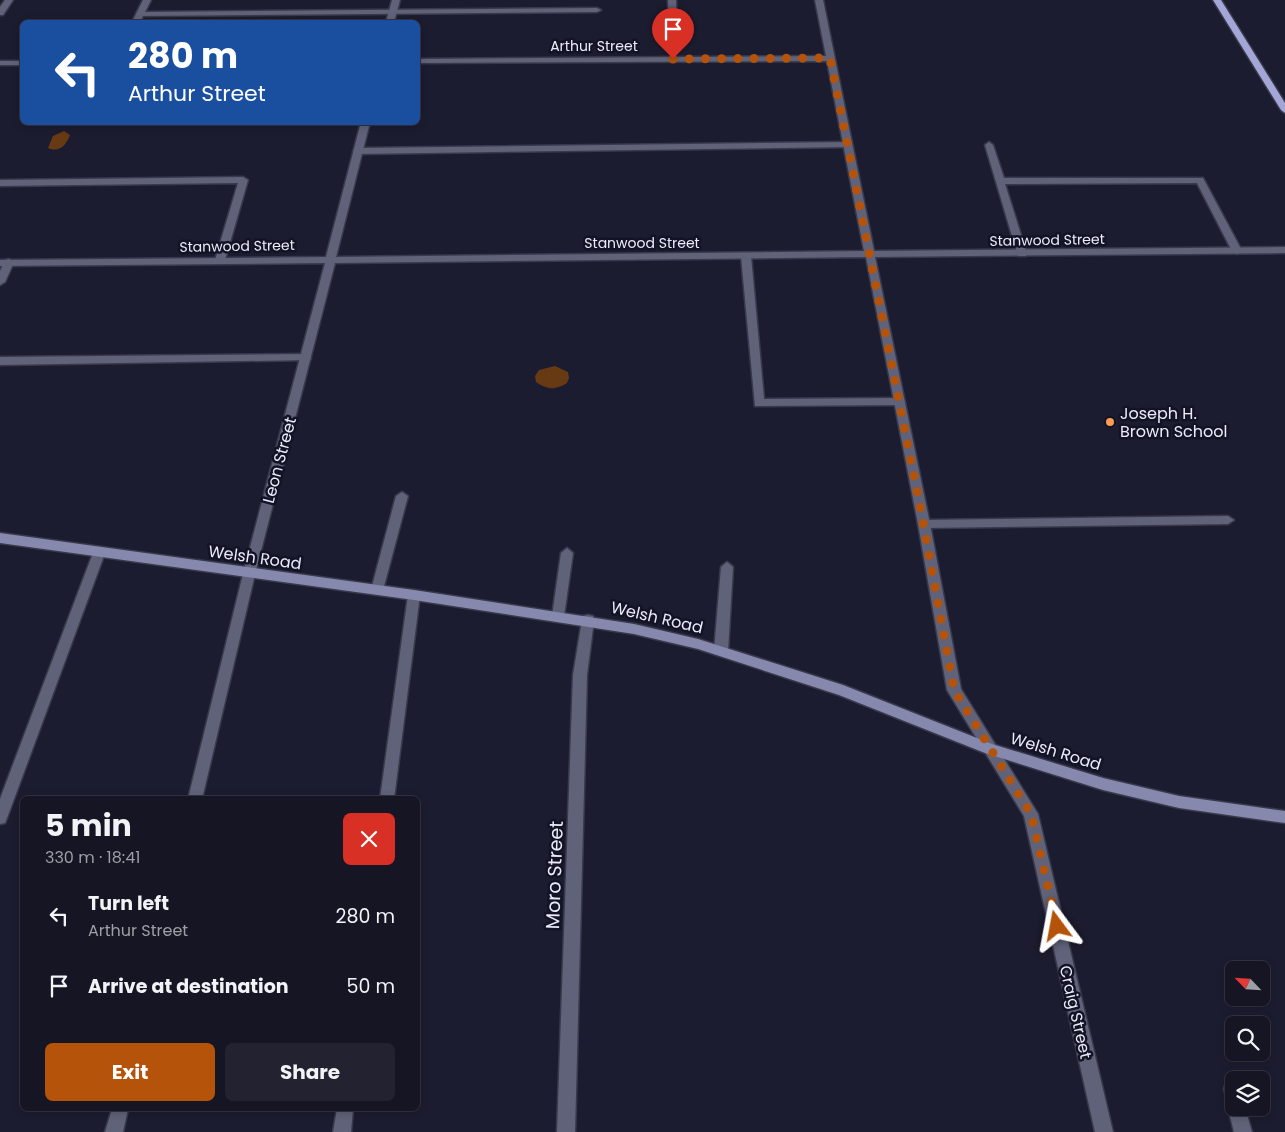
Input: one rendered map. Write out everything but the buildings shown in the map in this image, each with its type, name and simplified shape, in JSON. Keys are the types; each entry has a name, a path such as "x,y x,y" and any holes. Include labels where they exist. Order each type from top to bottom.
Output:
{"main road":[{"path":"1217,0 1285,110"}],"street":[{"path":"0,13 9,0"},
{"path":"137,20 147,0"},
{"path":"390,20 396,0"},
{"path":"672,0 673,32"},
{"name":"Craig Street","path":"819,0 924,524 954,690 1031,814 1104,1132"},
{"path":"140,14 598,10"},
{"name":"Arthur Street","path":"420,61 830,58"},
{"path":"0,63 20,63"},
{"name":"Leon Street","path":"196,796 249,574 365,125"},
{"path":"358,151 847,145"},
{"path":"989,146 1022,254"},
{"path":"0,183 243,180 220,260"},
{"path":"1000,181 1200,180 1237,250"},
{"name":"Stanwood Street","path":"5,263 870,256 1285,250"},
{"path":"746,256 759,402 900,402"},
{"path":"0,282 5,263"},
{"path":"0,361 306,358"},
{"path":"377,590 402,496"},
{"path":"924,524 1228,520"},
{"name":"Welsh Road","path":"0,538 249,574 414,595 634,628 720,651 843,691 990,749 1084,779 1139,793 1285,818"},
{"path":"558,616 567,552"},
{"path":"0,818 98,553"},
{"path":"720,651 727,567"},
{"path":"387,796 414,595"},
{"name":"Moro Street","path":"566,1132 580,674 588,620"},
{"path":"114,1132 119,1111"},
{"path":"342,1132 345,1111"},
{"path":"1239,1116 1243,1132"}],"shaded area":[{"path":"64,131 70,135 67,142 59,149 48,148 53,136"},
{"path":"555,366 568,372 569,378 567,383 552,388 544,387 536,382 535,376 539,370"}],"place":[{"name":"Joseph H. Brown School","path":"1110,422"}],"route":[{"path":"673,59 830,58 920,506 954,690 1031,814 1057,926"}]}
